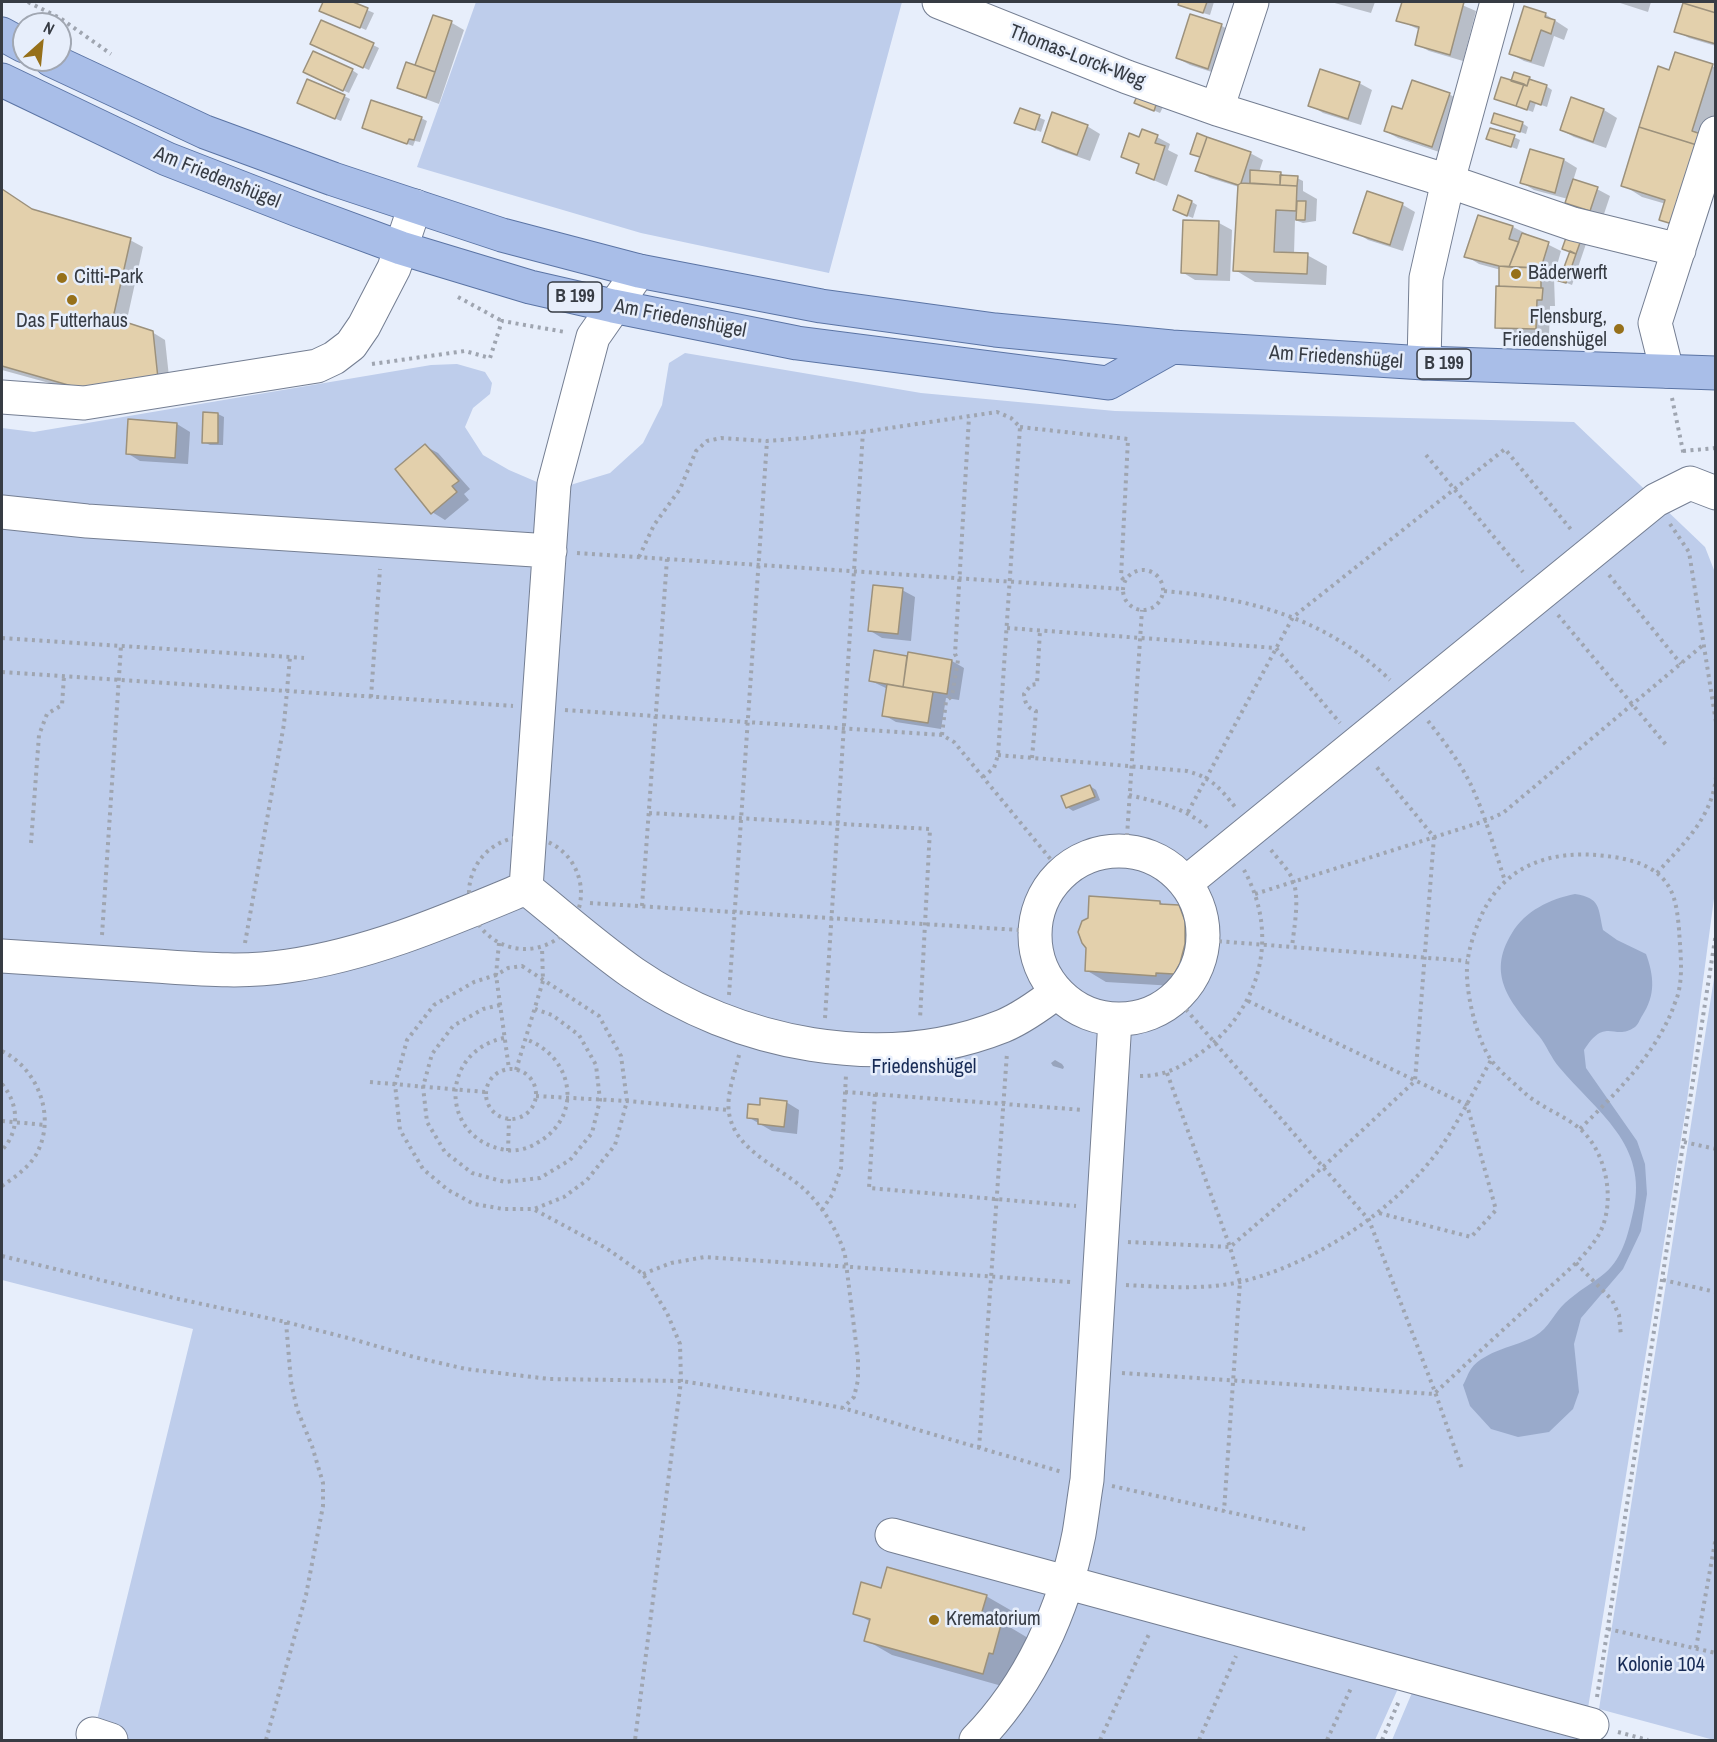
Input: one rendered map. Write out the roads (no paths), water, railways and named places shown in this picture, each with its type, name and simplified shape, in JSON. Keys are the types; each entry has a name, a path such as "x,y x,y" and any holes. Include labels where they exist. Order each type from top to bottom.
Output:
{"main road":[{"name":"Am Friedenshügel","path":"72,70 206,132 502,235 639,271 821,306 995,330 1173,347 1424,363 1716,373"},
{"name":"Am Friedenshügel","path":"2,80 167,159 401,248 530,287 613,306 797,342 1108,383 1173,347"}],"street":[{"name":"Thomas-Lorck-Weg","path":"939,2 1127,77 1217,109 1448,181 1572,224 1679,250"},
{"path":"1217,109 1252,2"},
{"path":"1424,363 1426,278 1448,181 1497,2"},
{"path":"1667,371 1655,323 1716,133"},
{"path":"2,397 84,403 316,366 334,358 351,345 364,326 394,268 415,206"},
{"path":"526,888 554,484 593,337 639,271"},
{"path":"1187,882 1651,503 1703,488"},
{"path":"2,512 87,521 550,551"},
{"path":"1126,851 1156,859 1187,882 1199,907 1204,940 1196,972 1176,998 1148,1015 1115,1020 1083,1012 1057,992 1040,964 1035,931 1043,899 1062,873 1091,856 1126,851"},
{"path":"2,956 240,970 286,966 337,957 384,943 526,888"},
{"path":"526,888 633,973 693,1008 737,1025 835,1048 918,1047 965,1038 1004,1026 1057,992"},
{"path":"976,1740 995,1721 1028,1674 1047,1636 1066,1582 1079,1535 1087,1480 1115,1020"},
{"path":"892,1535 1592,1725"}],"place":[{"name":"Bäderwerft","path":"1516,274"},
{"name":"Citti-Park","path":"62,278"},
{"name":"Das Futterhaus","path":"72,300"},
{"name":"Flensburg, Friedenshügel","path":"1619,329"},
{"name":"Krematorium","path":"934,1620"}],"park label":[{"name":"Friedenshügel","path":"924,1068"},
{"name":"Kolonie 104","path":"1661,1666"}]}
